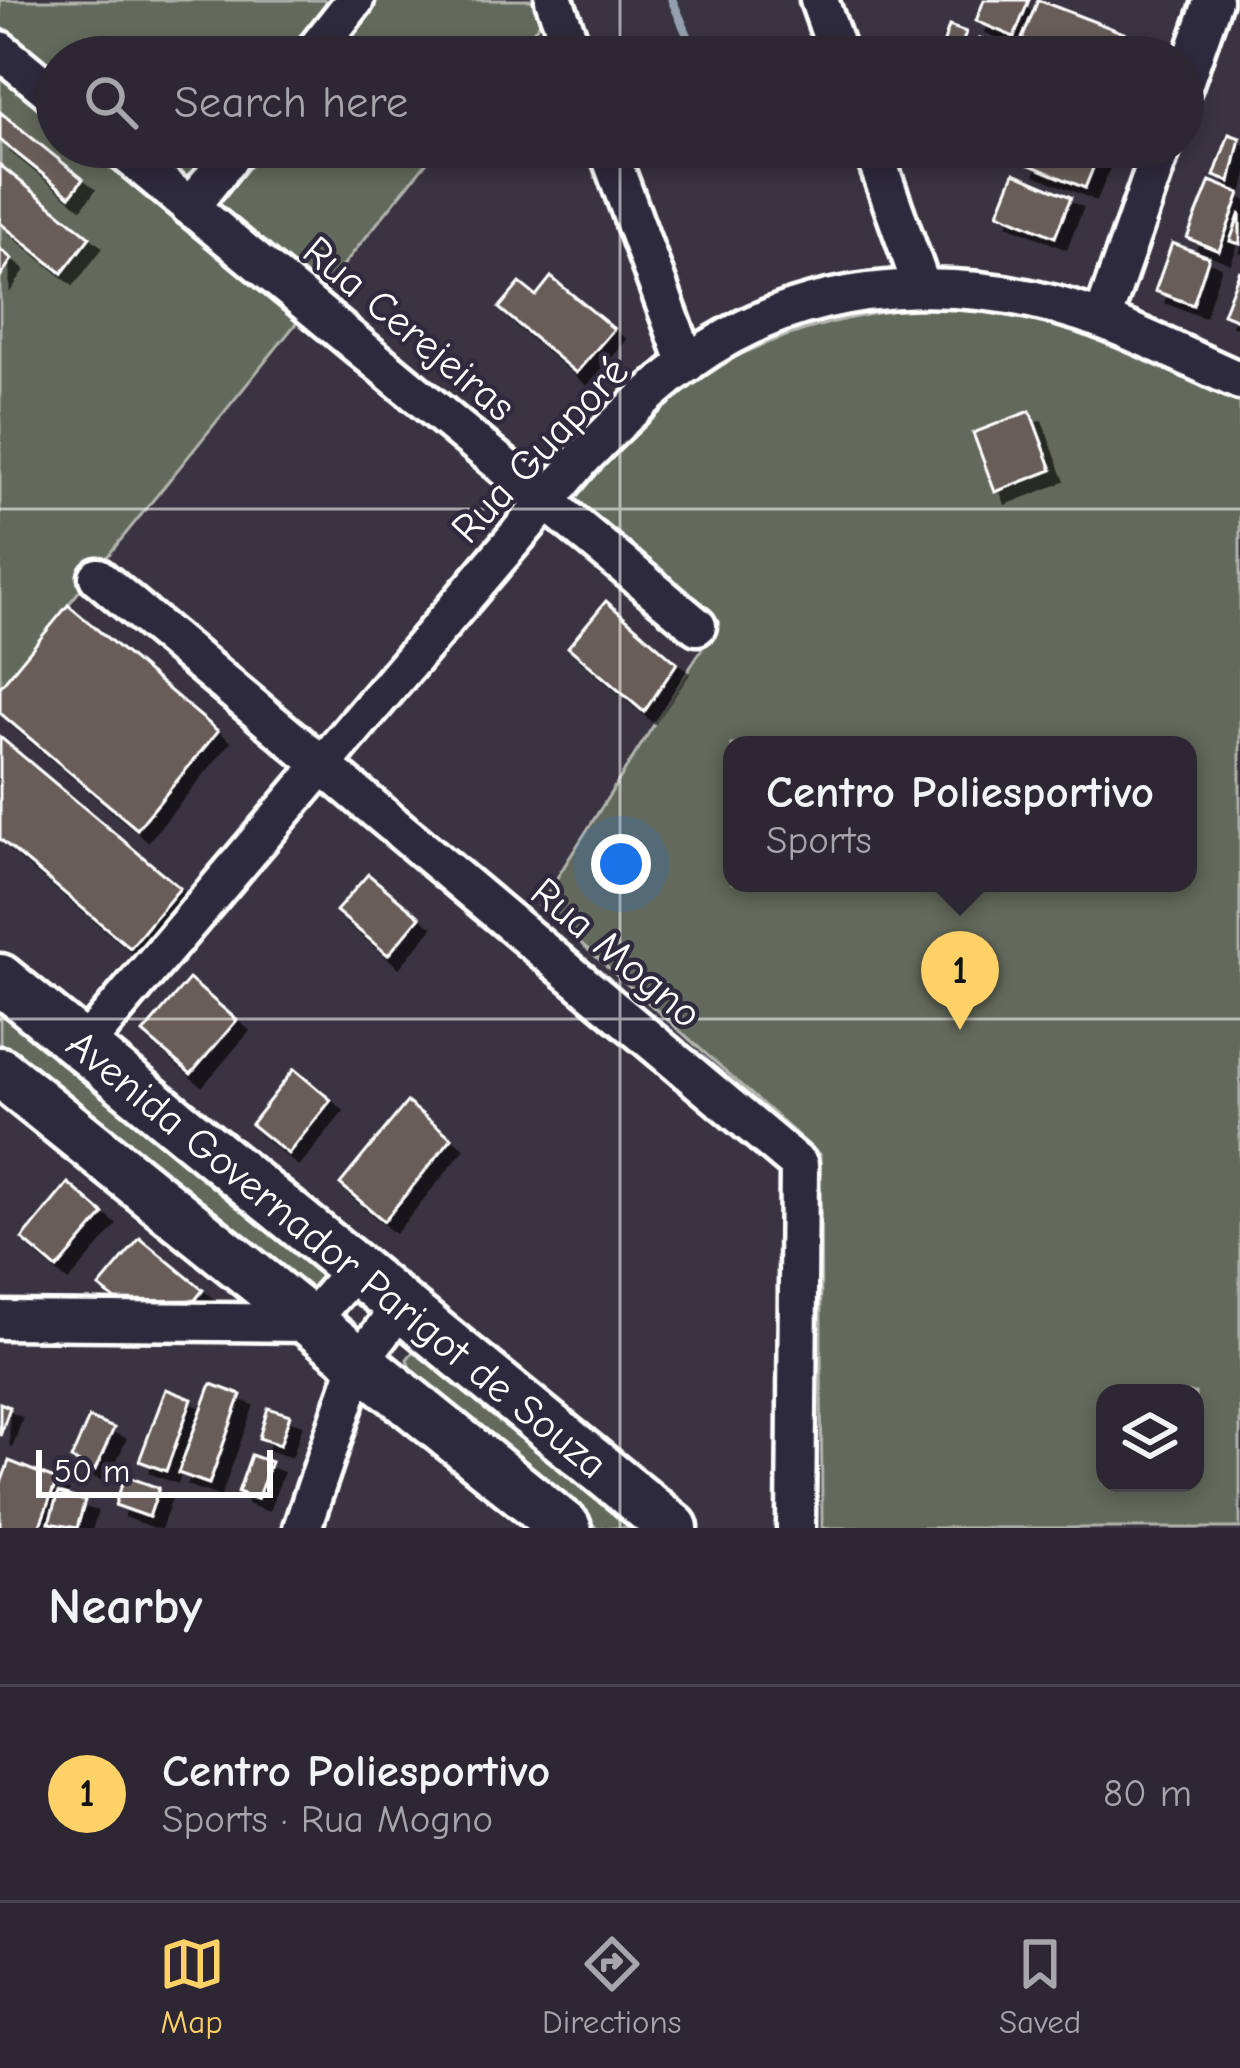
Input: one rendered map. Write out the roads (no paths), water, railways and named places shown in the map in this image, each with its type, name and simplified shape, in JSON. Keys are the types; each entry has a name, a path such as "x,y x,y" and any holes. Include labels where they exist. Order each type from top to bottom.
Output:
{"street":[{"path":"327,36 355,0"},
{"path":"554,0 567,36"},
{"path":"819,0 832,36"},
{"path":"1200,36 1213,0"},
{"path":"0,50 36,80"},
{"name":"Rua Cerejeiras","path":"143,168 698,626"},
{"path":"190,207 221,168"},
{"path":"616,168 687,364"},
{"path":"879,168 921,285"},
{"path":"1102,320 1155,168"},
{"name":"Rua Guaporé","path":"83,1047 597,443 687,364 732,335 817,300 921,285 991,294 1102,320 1240,381"},
{"name":"Rua Mogno","path":"98,577 799,1166 796,1528"},
{"name":"Avenida Governador Parigot de Souza","path":"0,979 673,1528"},
{"name":"Avenida Governador Parigot de Souza","path":"0,1072 566,1528"},
{"path":"0,1320 308,1323 355,1269"},
{"path":"302,1528 358,1364 400,1307"}],"waterway":[{"path":"672,0 688,36"}],"place":[{"name":"Centro Poliesportivo","path":"960,1030"}]}
